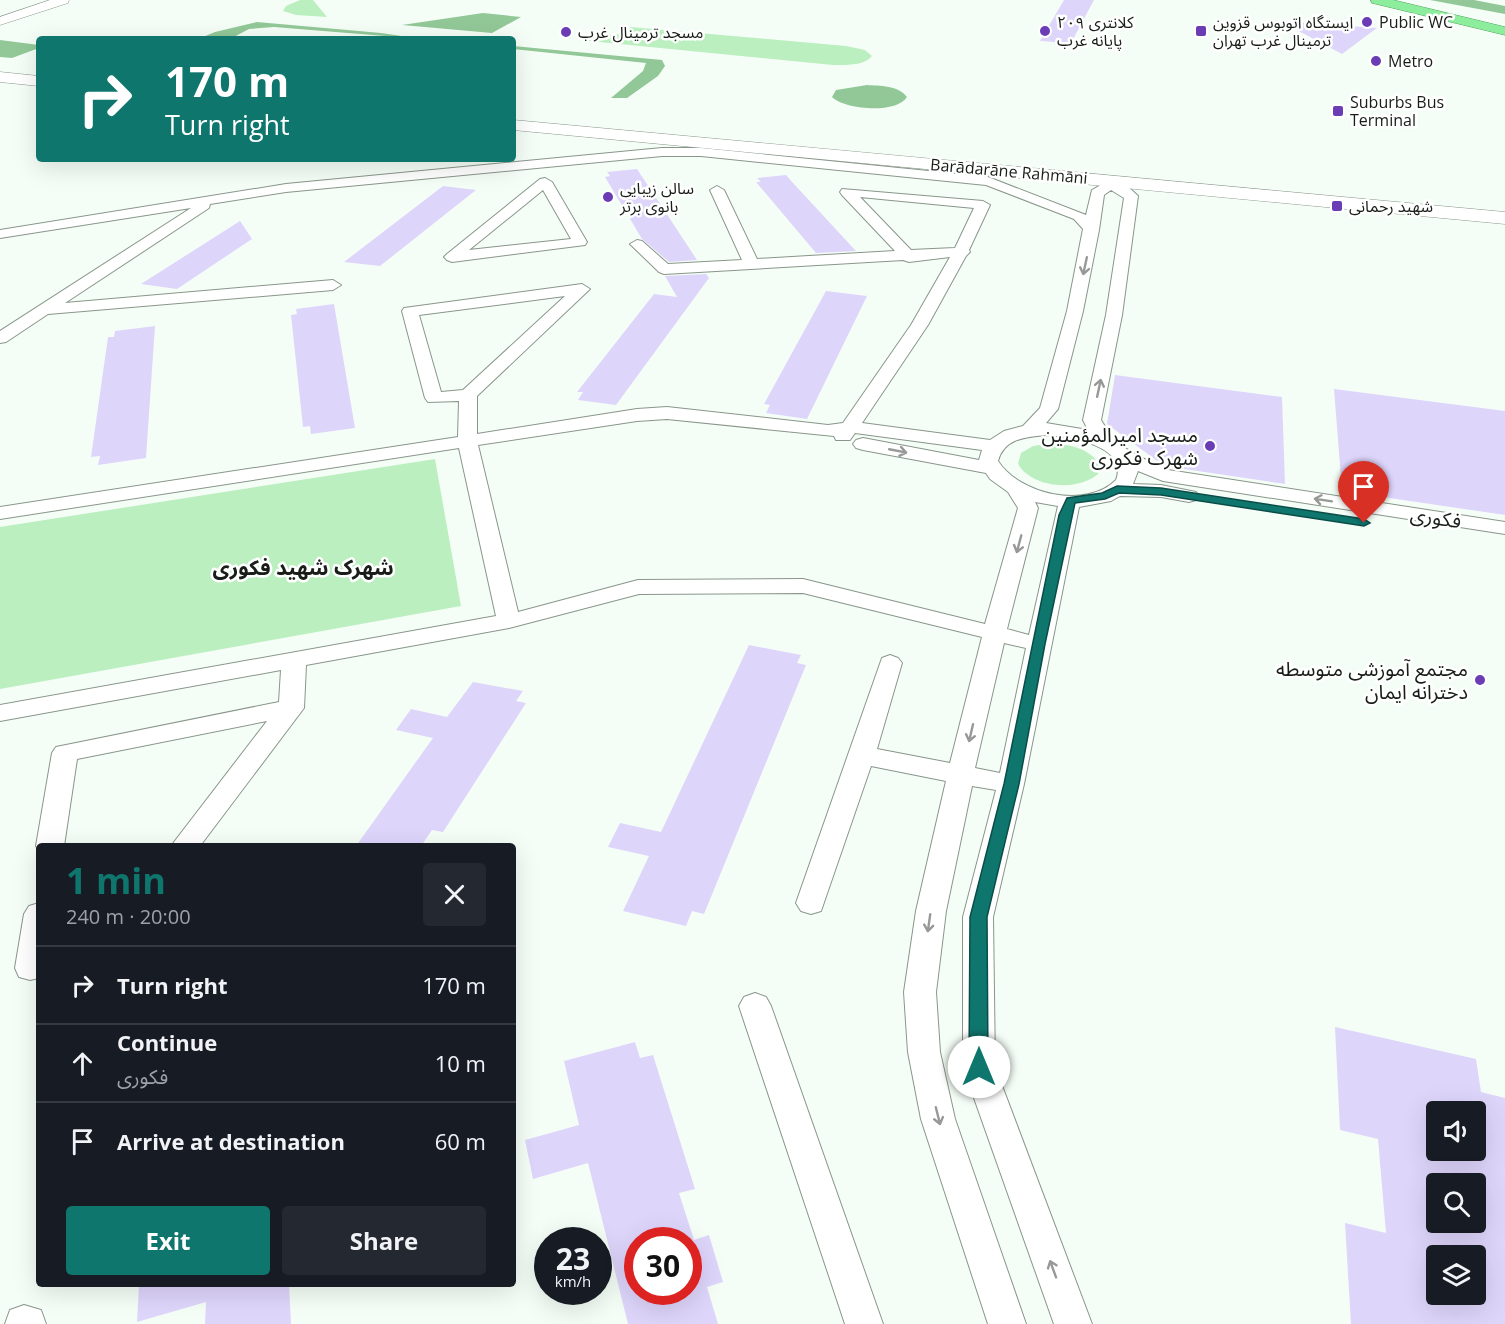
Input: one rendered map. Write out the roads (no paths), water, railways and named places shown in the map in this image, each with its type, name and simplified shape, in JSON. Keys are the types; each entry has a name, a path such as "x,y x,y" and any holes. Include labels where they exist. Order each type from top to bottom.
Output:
{"highway":[{"path":"1377,0 1505,31"},
{"path":"1407,0 1505,20"}],"main road":[{"path":"0,10 31,0"},
{"path":"0,21 63,0"},
{"path":"0,68 36,71"},
{"path":"0,77 36,81"},
{"name":"Barādarāne Rahmāni","path":"516,114 1505,206"},
{"name":"Barādarāne Rahmāni","path":"516,125 1505,218"}],"street":[{"path":"0,234 286,188 662,152 701,152 988,181 1079,216 1092,230"},
{"path":"537,164 580,242 452,257 545,182"},
{"path":"1111,210 1092,230 1076,311 1049,409 1030,430 1003,439 994,446 988,460 991,468 1005,483 1017,490 1052,500 1071,501 1105,496 1125,482 1128,473 1127,464 1092,420 1114,315 1111,210 1097,193 1112,182 1131,196 1111,210"},
{"path":"717,190 753,265"},
{"path":"839,433 872,399 963,252 983,205 847,192 909,257"},
{"path":"0,338 211,200"},
{"path":"638,244 664,269 909,257 963,252"},
{"path":"46,309 333,285"},
{"path":"468,394 434,398 410,311 582,289 468,394 467,441 509,621"},
{"path":"1076,311 1114,315"},
{"path":"0,513 637,415 667,413 839,433 994,446"},
{"name":"فکوری","path":"1030,430 1065,430 1113,449 1163,475 1505,528"},
{"path":"839,433 991,468"},
{"name":"فکوری","path":"1117,489 1161,491 1505,544"},
{"path":"1007,1324 938,1119 924,1052 920,992 931,911 961,773 994,634 1028,508 1017,490"},
{"path":"1071,501 1065,515 1011,784 978,917 979,1067 1073,1324"},
{"path":"0,713 294,658 509,621 638,587 803,586 1038,644"},
{"path":"187,843 291,708 294,658"},
{"path":"811,903 862,755 890,663"},
{"path":"50,843 65,753 291,708"},
{"path":"862,755 1011,784"},
{"path":"36,932 30,968 36,967"},
{"path":"755,1006 864,1324"}],"place":[{"name":"Public WC","path":"1367,22"},
{"name":"کلانتری ۲۰۹ پایانه غرب","path":"1045,31"},
{"name":"ایستگاه اتوبوس قزوین ترمینال غرب تهران","path":"1201,31"},
{"name":"مسجد ترمینال غرب","path":"566,32"},
{"name":"Metro","path":"1376,61"},
{"name":"Suburbs Bus Terminal","path":"1338,111"},
{"name":"سالن زیبایی بانوی برتر","path":"608,197"},
{"name":"شهید رحمانی","path":"1337,206"},
{"name":"مسجد امیرالمؤمنین شهرک فکوری","path":"1210,446"},
{"name":"مجتمع آموزشی متوسطه دخترانه ایمان","path":"1480,680"}],"district":[{"name":"شهرک شهید فکوری","path":"303,567"}]}
